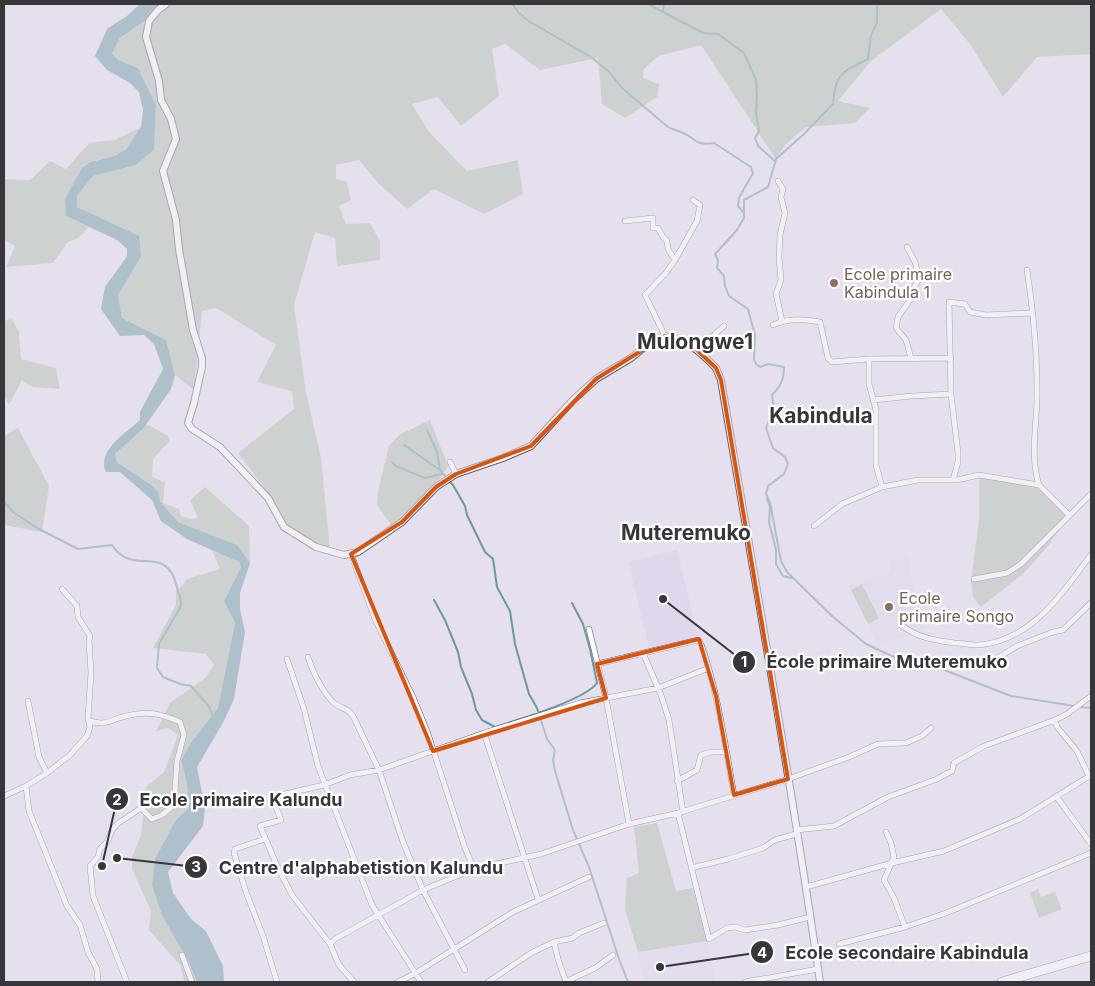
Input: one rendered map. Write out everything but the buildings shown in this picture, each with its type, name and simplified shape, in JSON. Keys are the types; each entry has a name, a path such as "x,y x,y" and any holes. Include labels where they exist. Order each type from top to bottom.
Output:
{"highway":[{"path":"1002,982 1090,958"}],"street":[{"path":"166,4 149,21 146,36 159,81 161,100 171,119 176,139 164,171 176,220 193,330 202,358 202,367 188,423 192,429 220,447 268,498 284,527 316,547 336,554 358,552 402,522 436,486 456,474 531,446 573,400 596,379 631,358 653,340 665,336 682,341 698,350 716,368 721,380 806,887 820,982"},
{"path":"778,181 783,189 781,197 785,213 780,235 780,280 776,294 782,321"},
{"path":"665,336 645,295 665,274 675,260 697,221 700,204 693,200"},
{"path":"625,221 653,218 653,228 658,228 663,237 668,241 668,249 675,260"},
{"path":"907,247 915,262 919,279 913,289 912,297 898,317 896,328 906,340 911,358"},
{"path":"1026,270 1036,344 1037,390 1033,454 1035,472 1039,485 1069,514"},
{"path":"952,480 958,462 958,452 951,394 949,302 965,304 970,312 986,315 1032,313"},
{"path":"773,324 782,321 808,319 820,322 830,361 951,358"},
{"path":"698,350 724,326"},
{"path":"868,359 869,384 876,416 876,465 882,487"},
{"path":"873,400 951,394"},
{"path":"450,462 456,474"},
{"path":"814,526 842,504 882,487 918,480 963,480 979,475 1039,485"},
{"path":"974,579 1007,573 1021,564 1091,494"},
{"path":"351,554 372,610 413,697 474,869"},
{"path":"901,625 915,635 931,640 977,645 1006,638 1037,621 1058,599 1091,555"},
{"path":"4,796 26,786 47,773 88,736 90,727 91,673 88,641 90,636 78,617 77,606 62,589"},
{"path":"996,659 1017,646 1063,630 1091,603"},
{"path":"589,628 606,698 629,824"},
{"path":"598,664 696,640 701,644 709,668 734,795"},
{"path":"643,652 669,720 681,812 691,868 709,939 727,928 735,927 745,930 810,917"},
{"path":"308,657 316,676 330,698 350,712 380,770 403,842 423,890 465,970"},
{"path":"287,659 304,709 312,746 325,785 368,896 421,982"},
{"path":"354,982 339,965 330,944 292,894 265,839 260,826 281,820 272,798 325,785 350,775 380,770 433,750 580,703 658,688 709,668"},
{"path":"691,868 728,860 763,848 775,840 796,832 834,826 888,797 937,779 952,771 954,762 984,746 1067,714 1091,696"},
{"path":"28,701 39,757 47,773"},
{"path":"89,721 102,724 128,715 162,714 180,722 184,735 177,761 174,805 162,815 152,819 141,808 122,819 112,830 106,842 100,848 98,857 90,866 93,896 127,982"},
{"path":"806,887 892,863 944,851 1020,819 1090,776 1077,751 1057,727 1055,720"},
{"path":"330,944 335,939 423,890 474,869 541,854 629,824 681,812 788,779 878,744 906,743 922,736 931,728"},
{"path":"484,733 538,899"},
{"path":"678,781 697,770 701,755 711,752 726,752"},
{"path":"26,786 29,811 67,906 80,926 88,952 97,969 98,982"},
{"path":"1056,796 1091,844"},
{"path":"886,832 894,857 884,880 894,898 904,927"},
{"path":"265,839 235,849 234,853 277,982"},
{"path":"839,944 904,927 946,913 1091,853"},
{"path":"398,982 416,973 513,912 589,877"},
{"path":"488,982 531,953 554,942 573,938 604,923"},
{"path":"554,942 566,982 590,970 613,955"},
{"path":"182,955 192,982"},
{"path":"745,982 818,969"}],"highlighted area":[{"path":"665,336 697,350 716,368 721,380 788,779 734,795 716,696 699,639 597,664 606,698 433,751 351,554 402,522 436,487 456,474 531,446 596,379"}],"shaded area":[{"path":"140,4 159,4 146,20 120,38 112,53 118,60 138,68 156,105 154,150 136,165 93,176 77,196 77,207 139,236 141,257 118,295 122,318 166,340 175,375 171,389 143,429 115,454 117,462 151,485 158,492 160,502 178,522 237,545 250,563 240,593 240,609 245,632 234,699 224,721 197,767 205,808 203,826 168,872 173,893 191,919 206,931 223,966 224,982 197,982 188,961 162,915 152,885 155,859 175,821 189,808 187,784 181,760 192,741 218,708 235,623 224,601 241,567 239,562 187,539 161,521 152,500 120,472 106,472 105,457 114,443 140,420 140,412 163,369 154,344 144,335 120,336 101,309 105,287 127,256 127,249 117,240 66,216 65,199 82,168 90,162 115,156 126,149 141,127 143,110 139,92 130,83 107,70 95,56 107,29 127,16"},
{"path":"159,4 1091,4 1091,54 1037,57 1003,97 970,44 941,9 870,62 838,101 870,108 855,123 806,127 785,145 776,159 701,45 658,56 643,70 643,78 659,84 657,97 625,118 602,104 598,58 540,70 505,44 492,49 499,96 461,126 438,97 412,104 429,132 467,171 518,160 523,194 484,214 434,189 407,209 378,183 359,160 336,165 336,179 347,182 351,200 339,206 346,224 370,223 380,241 380,260 337,266 335,238 315,232 294,305 306,393 321,457 330,550 289,527 263,486 238,453 294,409 292,391 257,382 276,345 216,308 202,311 194,390 175,375 166,340 122,318 118,295 141,257 88,213 77,207 77,196 93,176 136,165 154,150 156,105 138,68 118,60 112,53 120,38 146,20"},
{"path":"141,127 130,143 119,154 89,162 79,172 66,216 89,227 78,238 68,242 53,263 6,267 15,246 4,240 4,179 30,180 50,161 66,169 89,143 115,140"},
{"path":"12,319 19,332 21,359 56,368 60,389 32,387 22,380 9,405 4,395 4,321"},
{"path":"430,420 448,466 442,476 394,529 377,505 378,491 389,446 399,435"},
{"path":"147,424 168,436 170,441 153,459 152,477 165,482 163,503 179,509 181,516 191,519 198,518 190,500 205,487 249,526 250,563 236,545 178,522 127,468 117,462 115,454"},
{"path":"18,428 49,486 42,532 4,525 4,510 6,509 4,506 4,436"},
{"path":"979,477 1037,486 1068,515 1049,545 1024,573 981,607 973,597 971,582 979,519"},
{"path":"212,550 239,562 241,567 224,601 235,623 218,708 192,741 181,760 187,784 189,809 175,821 155,859 152,885 197,982 185,982 180,965 149,930 151,911 132,869 132,857 141,835 146,787 164,772 178,735 168,728 156,731 170,703 205,678 214,665 206,654 153,648 176,605 176,593 187,579 220,569"},
{"path":"677,550 698,637 649,648 628,562"},
{"name":"Ecole primaire Songo","path":"907,556 924,628 878,646 848,585 891,572 888,560"},
{"path":"862,584 879,618 868,624 851,590"},
{"path":"657,823 676,891 693,888 707,941 638,952 625,910 627,878 639,873 634,827"},
{"path":"1038,889 1041,897 1055,892 1062,909 1039,918 1030,893"},
{"path":"707,941 715,982 644,982 638,952"}],"waterway":[{"path":"512,4 530,22 591,57 609,72 622,88 668,127 699,142 714,143 751,167 753,173 739,198 738,206 744,213"},
{"path":"648,4 703,33 718,34 744,53 756,80 756,113 759,131 755,138 758,146 775,161"},
{"path":"663,11 664,4"},
{"path":"878,4 877,23 871,35 868,59 852,67 842,75 836,86 833,104 776,159 768,187 744,200 744,218 737,230 715,254 718,260 717,268 724,276 729,296 748,309 755,335 754,359 756,364 760,367 768,364 784,367 781,382 778,389 772,395 774,408 766,428 773,448 785,457 788,464 784,474 768,486 766,494 770,502 781,561 787,572 832,616 866,644 896,658 939,668 1011,696 1074,706"},
{"path":"427,430 437,452 440,470"},
{"path":"404,445 440,470 453,485 465,506 467,515 485,552 493,559 497,587 510,611 515,644 529,694 537,708 547,739 555,750 553,760 555,771 573,830 589,867 628,982"},
{"path":"392,462 396,466 425,478 442,474"},
{"path":"767,499 770,507 769,522 776,550 776,564 783,576 791,578"},
{"path":"4,502 13,512 39,529 78,549 112,545 120,554 129,559 157,562 165,566 172,573 181,606 159,644 157,668 163,677 191,686 208,705 213,716"},
{"path":"434,600 445,620 458,652 461,667 476,710 482,720 495,727 565,703 597,683 583,624 572,603"},
{"path":"1079,707 1091,708"}],"place":[{"name":"Ecole primaire Kabindula 1","path":"834,283"},
{"name":"École primaire Muteremuko","path":"663,599"},
{"name":"Ecole primaire Songo","path":"889,607"},
{"name":"Centre d'alphabetistion Kalundu","path":"117,858"},
{"name":"Ecole primaire Kalundu","path":"102,866"},
{"name":"Ecole secondaire Kabindula","path":"660,967"}],"district":[{"name":"Mulongwe1","path":"695,342"},
{"name":"Kabindula","path":"821,416"},
{"name":"Muteremuko","path":"686,533"}]}
